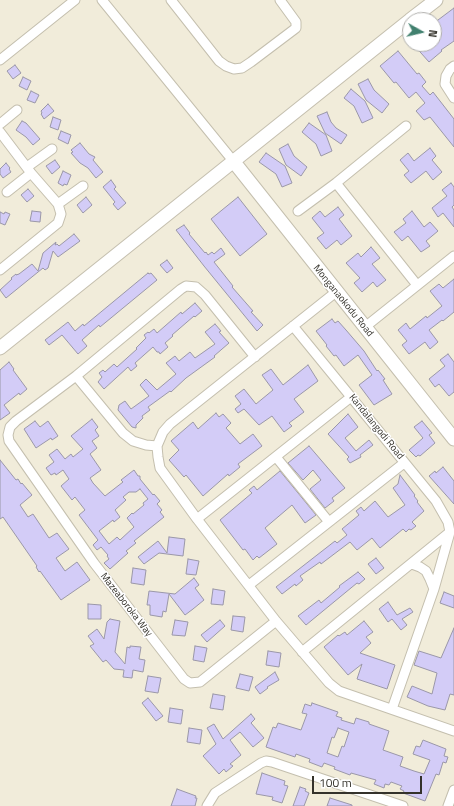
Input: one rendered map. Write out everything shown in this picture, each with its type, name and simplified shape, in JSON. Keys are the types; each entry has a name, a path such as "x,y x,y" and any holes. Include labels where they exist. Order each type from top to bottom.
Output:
{"street":[{"path":"0,60 75,0"},
{"path":"102,0 234,162"},
{"path":"171,0 220,61 226,66 234,69 242,68 296,28 296,22 280,0"},
{"path":"420,12 436,0"},
{"path":"0,348 402,26"},
{"path":"454,66 450,69 446,76 445,84 454,98"},
{"path":"0,124 17,110"},
{"path":"298,211 336,183 406,126"},
{"path":"0,270 58,223 60,214 58,204 1,134"},
{"path":"7,192 52,148"},
{"name":"Monganaokodu Road","path":"234,162 454,439"},
{"path":"336,183 417,285"},
{"path":"58,204 83,186"},
{"path":"365,327 454,256"},
{"path":"158,446 146,445 133,441 123,433 76,376 181,289 191,286 196,287 205,294 255,357"},
{"path":"336,292 170,424 163,432 158,446 160,468 197,519 276,621 329,683 340,691 454,731"},
{"name":"Kandalangodi Road","path":"293,326 436,501 448,522 450,532"},
{"name":"Mazeaboroka Way","path":"76,376 16,421 10,427 8,435 9,442 94,563 184,679 190,683 200,682 276,621"},
{"path":"197,519 352,397"},
{"path":"276,457 329,522"},
{"path":"249,585 404,463"},
{"path":"302,652 450,532"},
{"path":"392,709 434,589 450,532"},
{"path":"412,564 426,571 434,589"},
{"path":"207,806 215,793 261,762 266,761 402,806"},
{"path":"448,806 454,790"}],"building":[{"path":"454,8 454,41 442,49 442,17"},
{"path":"398,51 417,74 419,73 426,82 422,86 430,95 433,92 454,119 454,147 430,117 424,120 416,111 425,103 416,92 409,98 380,66"},
{"path":"420,52 441,52 429,62"},
{"path":"15,65 21,73 13,79 7,71"},
{"path":"23,77 31,81 27,90 19,86"},
{"path":"368,79 374,90 389,104 382,113 366,100 358,84"},
{"path":"351,89 365,101 373,118 362,123 354,106 344,98"},
{"path":"31,91 39,95 35,103 27,100"},
{"path":"48,104 54,111 44,119 41,111"},
{"path":"327,112 331,122 336,128 347,135 341,144 325,133 317,116"},
{"path":"53,117 61,120 58,130 50,127"},
{"path":"22,121 26,123 40,139 33,145 26,137 16,130"},
{"path":"309,123 326,135 332,151 321,156 316,144 302,132"},
{"path":"61,131 71,135 68,144 58,139"},
{"path":"80,143 89,154 95,157 93,160 103,172 96,178 88,168 80,163 71,153 73,152 71,150"},
{"path":"288,144 294,156 307,167 301,176 286,165 279,149"},
{"path":"430,148 436,156 432,160 442,172 433,180 426,171 411,183 404,175 409,171 400,160 408,153 414,161"},
{"path":"266,153 285,166 292,183 282,187 276,174 259,162"},
{"path":"55,160 60,167 52,174 46,166"},
{"path":"6,163 11,172 3,178 0,174 0,169"},
{"path":"63,171 71,175 67,185 64,184 63,186 58,183"},
{"path":"111,180 116,187 114,189 126,203 118,210 113,204 115,202 103,187"},
{"path":"451,183 454,187 454,205 452,207 454,210 454,227 443,213 438,217 432,208 447,196 442,190"},
{"path":"28,189 34,196 27,202 21,195"},
{"path":"86,197 92,205 83,213 77,205"},
{"path":"238,197 267,234 240,256 211,219"},
{"path":"338,207 344,215 339,219 352,236 341,245 337,240 326,249 317,238 324,233 312,218 320,211 325,217"},
{"path":"32,211 41,212 40,222 30,221"},
{"path":"412,211 424,227 430,222 438,231 426,241 430,246 421,252 408,236 402,241 394,232 406,223 403,219"},
{"path":"0,212 10,214 5,225 0,223"},
{"path":"184,225 190,233 189,234 208,255 212,252 214,254 221,248 225,254 214,262 233,286 232,287 253,311 251,312 263,325 257,331 176,230"},
{"path":"74,234 80,241 58,257 53,251 48,268 45,270 43,268 6,298 0,290 12,279 11,278 32,264 38,271 43,253 56,242 55,245 57,244 59,246"},
{"path":"371,247 380,258 372,264 386,280 377,287 373,282 362,292 354,283 360,278 346,263 358,253 361,257"},
{"path":"167,260 173,268 167,273 160,265"},
{"path":"148,273 151,273 157,280 82,340 87,346 78,354 62,335 49,345 45,340 68,322 75,331 83,324 84,326"},
{"path":"454,279 454,312 429,330 438,342 430,349 425,342 409,354 402,345 407,341 398,330 406,323 410,329 426,316 427,318 442,306 430,291 439,284 443,288"},
{"path":"195,303 202,311 172,335 173,336 165,343 168,347 160,354 153,347 135,363 137,366 131,371 128,367 104,389 98,382 102,377 99,373 103,370 105,372 114,364 117,367 137,349 136,348 146,338 144,335 154,329 157,333 181,312 182,314"},
{"path":"332,319 335,323 338,321 364,351 377,371 378,370 385,379 383,380 392,394 374,405 359,385 372,375 358,355 344,366 336,355 334,356 326,346 327,345 316,331"},
{"path":"215,324 221,331 219,332 229,343 214,356 215,357 186,378 171,392 170,391 148,407 150,410 142,416 143,418 136,425 136,428 132,427 118,410 119,405 125,401 131,409 149,396 140,385 146,379 157,390 176,374 166,363 175,356 179,361 190,352 195,358 215,344 205,332"},
{"path":"448,354 454,362 454,392 449,396 439,384 435,387 429,379 445,366 440,360"},
{"path":"9,362 27,389 20,395 19,393 4,405 10,413 0,420 0,370"},
{"path":"308,365 318,381 294,399 304,412 289,423 292,426 284,432 272,416 259,425 244,409 238,413 235,409 241,404 235,396 244,389 256,404 273,390 262,375 271,369 283,385"},
{"path":"216,413 219,417 223,414 231,423 226,428 240,444 253,434 262,446 238,464 240,467 229,476 228,474 203,496 186,475 184,477 169,460 179,450 171,441 193,422 198,429"},
{"path":"348,414 358,427 345,438 356,451 369,440 373,445 360,455 361,457 350,463 347,459 349,457 328,434"},
{"path":"92,419 98,427 95,430 99,436 92,441 97,448 90,454 101,470 90,478 105,496 123,482 121,480 134,470 153,495 154,494 160,501 157,504 162,510 160,512 164,517 134,541 136,543 126,551 128,553 110,569 104,563 109,559 107,556 108,555 101,547 97,550 93,545 98,540 79,515 85,510 75,497 72,500 61,486 69,479 63,470 56,475 55,473 51,475 46,468 54,462 49,455 57,449 65,459 71,454 73,457 83,449 71,436","holes":["140,489 148,499 143,503 144,505 127,518 134,527 120,540 117,537 109,544 99,531 113,520 114,522 120,517 115,510 126,500 123,497 129,492 136,492"]},
{"path":"35,421 40,427 48,421 58,436 52,440 51,438 36,448 24,429"},
{"path":"422,421 432,433 429,435 435,443 420,456 418,455 416,457 409,450 423,438 414,427"},
{"path":"309,446 345,488 332,498 334,501 325,508 310,489 321,480 313,470 303,480 288,463"},
{"path":"0,460 16,480 18,479 32,495 20,505 28,517 33,514 49,538 57,533 69,549 56,558 65,571 77,562 90,580 61,600 40,571 39,572 36,567 37,566 3,517 0,519"},
{"path":"443,467 454,481 454,504 429,476 435,471 436,473"},
{"path":"280,471 316,515 305,523 292,505 265,528 277,544 259,558 257,556 253,560 245,549 243,550 220,520 252,493 249,490 254,486 257,490"},
{"path":"400,475 415,495 414,496 418,501 417,502 424,511 412,522 416,526 406,532 403,529 380,548 372,538 357,550 350,542 321,564 320,562 300,576 303,580 282,594 276,587 335,541 337,543 347,535 342,529 359,515 356,511 361,507 364,511 375,501 388,517 405,505 393,488 398,484"},
{"path":"169,537 185,539 183,556 159,553 144,564 138,557 158,541 167,553"},
{"path":"376,558 384,568 376,574 368,564"},
{"path":"188,559 199,561 196,575 186,574"},
{"path":"133,568 146,570 144,585 131,583"},
{"path":"358,572 365,579 359,584 357,583 306,625 298,616 319,600 321,603 340,587 339,586"},
{"path":"194,578 199,585 195,588 204,600 185,615 169,594 166,612 163,611 162,617 150,615 150,605 147,605 149,591 175,594"},
{"path":"213,589 225,591 223,605 211,604"},
{"path":"444,592 454,596 454,608 440,603"},
{"path":"388,602 397,615 410,608 413,612 402,619 407,625 401,630 392,619 388,622 379,609"},
{"path":"88,604 101,605 101,619 88,619"},
{"path":"233,616 245,617 243,632 231,630"},
{"path":"110,619 120,621 115,652 125,664 127,647 141,647 139,659 145,660 143,672 133,670 132,678 123,677 124,670 114,669 106,660 103,662 90,646 94,644 88,636 97,629 104,639 107,622"},
{"path":"175,620 188,622 185,636 172,635"},
{"path":"220,620 225,626 207,642 201,635"},
{"path":"364,621 373,632 366,637 371,643 360,653 395,665 387,689 357,679 362,664 348,675 324,647 338,635 339,636 345,632 347,635"},
{"path":"454,628 454,695 450,694 445,710 428,706 407,697 412,686 432,694 437,673 414,665 419,651 441,658"},
{"path":"195,646 207,648 204,662 193,660"},
{"path":"268,651 281,653 279,667 266,665"},
{"path":"275,672 279,680 267,687 268,688 260,694 255,687"},
{"path":"240,674 253,677 249,691 236,688"},
{"path":"148,676 161,678 158,693 145,691"},
{"path":"213,694 225,696 223,710 210,708"},
{"path":"148,698 163,716 156,721 142,703"},
{"path":"312,703 338,712 336,716 342,718 341,720 354,724 356,718 389,731 383,750 403,757 400,766 414,771 424,774 430,760 413,754 416,746 420,747 423,740 446,749 444,756 448,757 446,763 443,762 439,775 436,774 425,801 403,793 404,791 400,789 402,786 391,782 389,785 385,784 384,788 374,784 376,780 351,773 350,775 334,769 335,767 324,763 322,767 309,762 310,759 296,754 295,757 266,747 273,727 276,728 278,723 301,730 307,714 302,713 305,704 311,706","holes":["338,728 349,732 344,747 342,746 338,757 327,753 332,737 334,738"]},
{"path":"170,708 183,710 181,724 168,722"},
{"path":"251,714 255,719 251,723 264,738 253,747 240,732 230,740 241,755 230,764 233,766 226,772 224,769 219,774 203,756 216,744 207,728 214,724 223,739"},
{"path":"189,728 202,730 200,744 187,742"},
{"path":"262,773 285,781 284,785 288,786 282,803 272,800 273,797 256,794"},
{"path":"300,787 306,789 305,791 309,793 304,806 293,806"},
{"path":"177,789 196,796 195,806 171,806"},
{"path":"330,798 352,805 352,806 327,806"}]}
